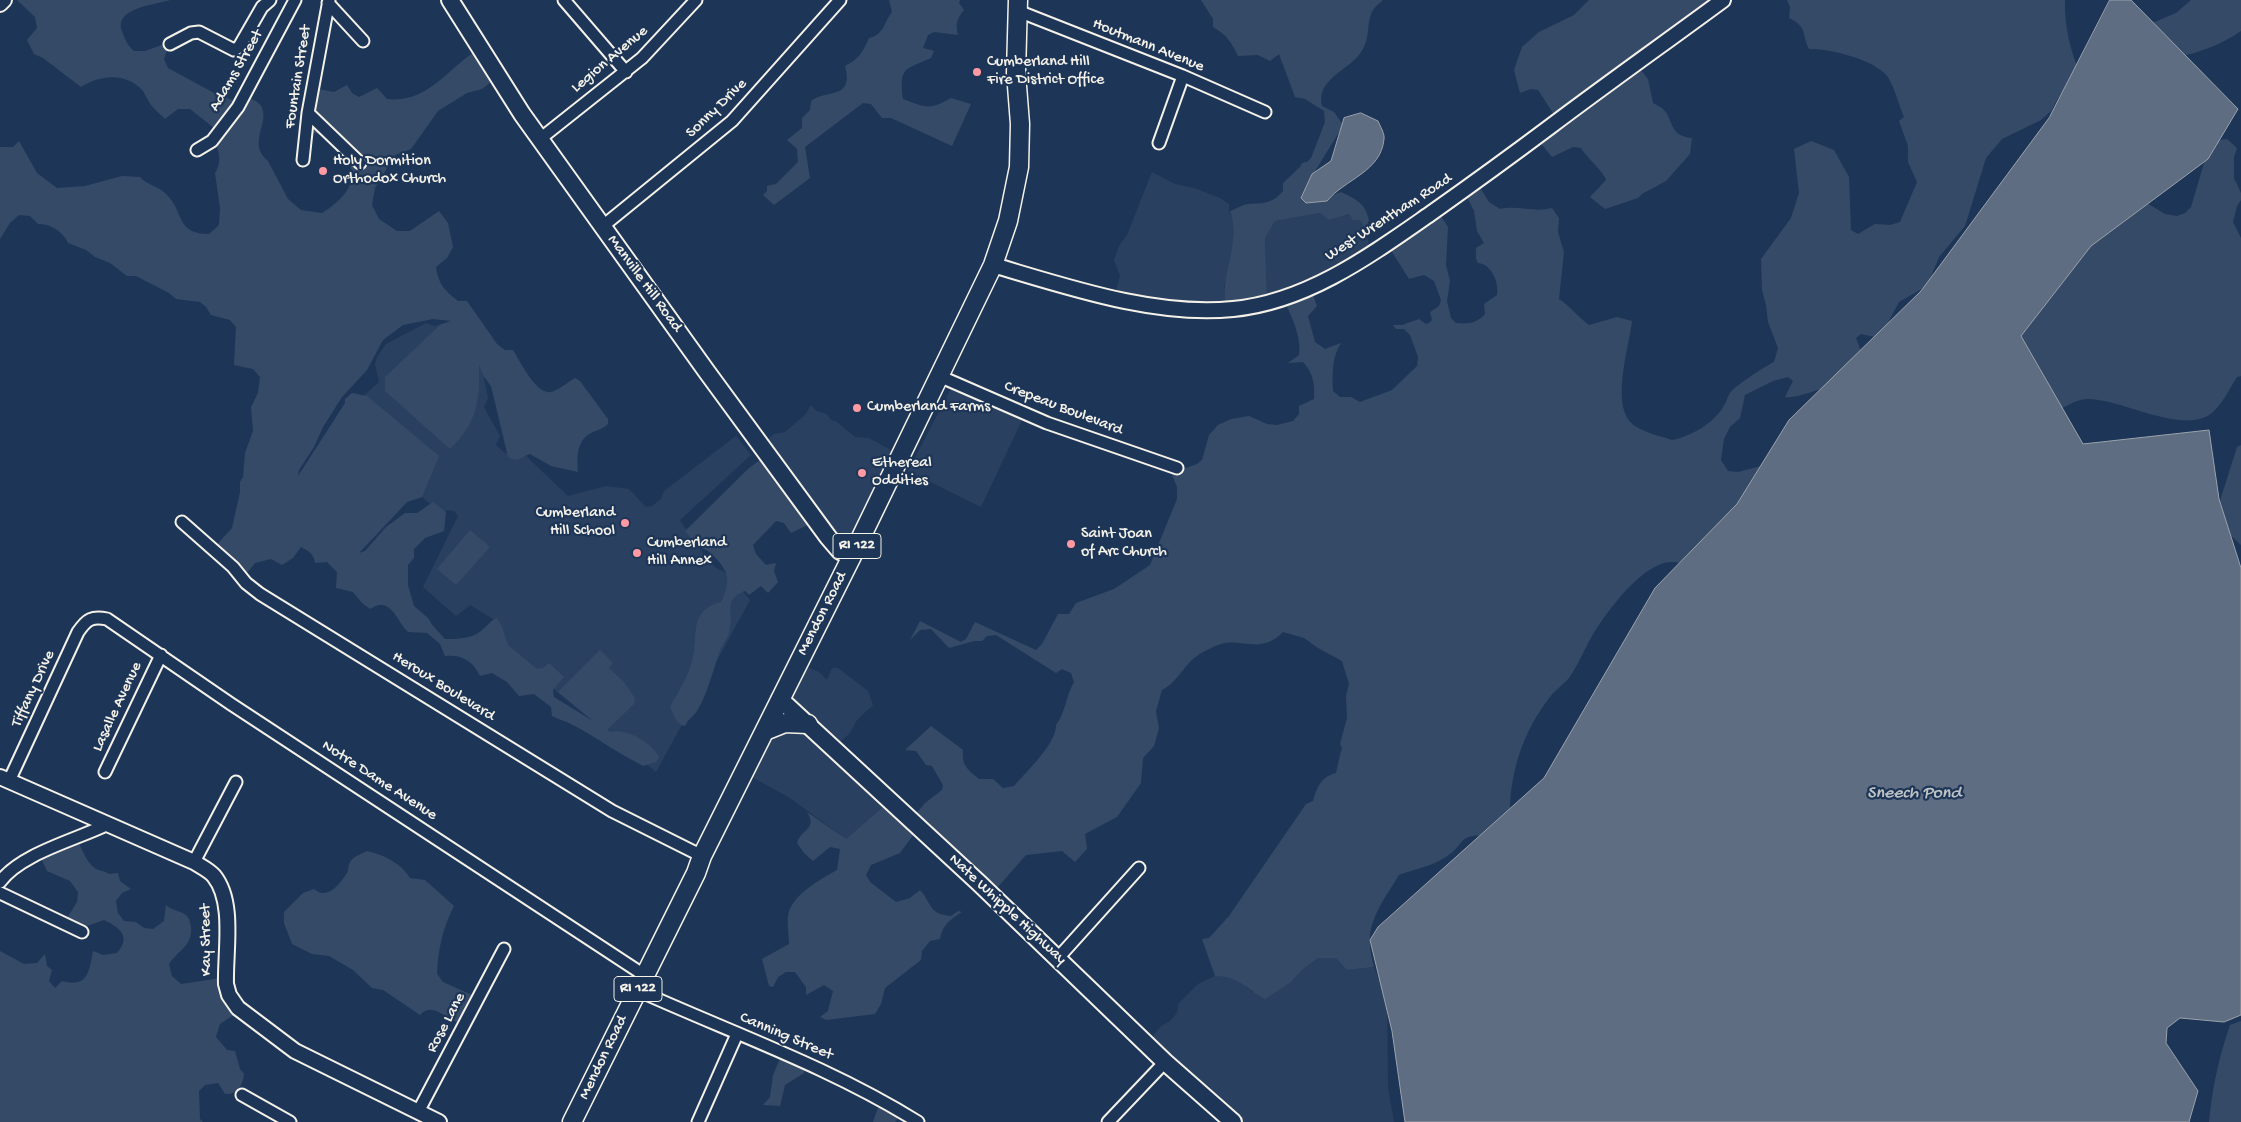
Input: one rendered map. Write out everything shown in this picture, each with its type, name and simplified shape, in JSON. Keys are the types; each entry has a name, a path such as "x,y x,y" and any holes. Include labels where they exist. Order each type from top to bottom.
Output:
{"main road":[{"name":"Manville Hill Road","path":"453,1 506,89 540,139 812,515 840,551 852,556"},
{"name":"Mendon Road","path":"572,1122 852,556 993,265 1008,221 1018,167 1020,124 1016,73 1018,6"},
{"name":"Nate Whipple Highway","path":"780,699 1058,958 1165,1062 1233,1122"},
{"path":"765,731 785,723 808,724"}],"street":[{"path":"0,4 4,0"},
{"path":"170,44 190,33 199,32 234,50 239,47 262,8 270,0"},
{"name":"Adams Street","path":"196,150 212,141 238,107 295,0"},
{"path":"564,0 626,72"},
{"name":"Legion Avenue","path":"540,139 626,72 667,33 696,0"},
{"name":"Sonny Drive","path":"603,226 732,121 840,0"},
{"name":"West Wrentham Road","path":"993,265 1105,296 1184,309 1233,310 1256,306 1300,293 1342,272 1386,244 1490,172 1723,0"},
{"path":"328,2 363,41"},
{"name":"Fountain Street","path":"303,160 308,113 328,2"},
{"name":"Houtmann Avenue","path":"1018,6 1265,112"},
{"path":"1159,143 1183,76"},
{"path":"308,113 360,163"},
{"name":"Crepeau Boulevard","path":"939,376 1047,423 1177,468"},
{"name":"Heroux Boulevard","path":"182,522 260,594 612,810 702,856"},
{"name":"Notre Dame Avenue","path":"95,617 107,619 161,655 641,983"},
{"name":"Tiffany Drive","path":"5,779 78,632 87,620 95,617"},
{"name":"Lasalle Avenue","path":"105,772 161,655"},
{"name":"Kay Street","path":"5,779 106,825 194,862 213,874 227,904 226,984 238,1008 295,1051 439,1122"},
{"path":"194,862 236,782"},
{"path":"0,882 16,866 32,857 106,825"},
{"path":"1058,958 1139,868"},
{"path":"0,892 82,932"},
{"name":"Rose Lane","path":"418,1112 504,949"},
{"name":"Canning Street","path":"641,983 737,1034 819,1068 882,1100 918,1122"},
{"path":"698,1122 737,1034"},
{"path":"1108,1122 1165,1062"},
{"path":"242,1095 290,1122"}],"shaded area":[{"path":"17,0 170,0 137,9 129,12 124,17 121,23 122,31 128,44 134,51 145,51 170,42 164,59 168,68 214,93 237,102 242,95 259,103 263,114 259,141 259,148 262,154 268,161 288,199 301,210 322,213 345,193 349,187 352,172 348,160 331,142 320,135 306,132 313,88 334,92 347,85 352,93 359,97 377,88 387,99 401,99 414,96 436,84 477,50 495,79 482,89 467,93 438,111 411,149 395,155 375,188 372,205 379,219 397,231 410,231 439,211 448,223 453,247 447,258 436,267 438,278 443,287 458,301 467,301 497,344 505,350 513,350 529,376 540,388 545,392 551,392 575,378 580,381 608,419 608,424 586,436 583,440 578,450 578,472 551,466 530,454 519,459 511,459 508,457 491,386 484,377 479,365 479,390 475,411 466,430 450,449 385,391 385,377 440,325 451,321 433,319 403,325 383,340 367,370 342,397 323,427 314,447 299,470 298,476 345,403 345,399 352,393 367,396 439,456 422,497 407,502 359,553 365,551 386,527 405,513 417,513 433,502 446,512 444,531 425,538 414,549 414,558 408,565 408,585 414,606 428,618 445,639 473,636 497,618 508,645 537,669 543,668 549,663 564,677 553,690 554,697 593,721 558,692 600,650 613,663 609,668 623,681 635,698 634,704 607,730 631,734 645,742 659,757 656,762 643,766 581,729 552,716 551,707 534,694 519,696 507,682 492,673 480,676 474,666 462,657 445,656 440,644 427,633 408,632 388,607 383,605 370,609 353,592 336,588 337,572 327,562 315,563 311,553 301,547 293,558 282,565 271,559 255,563 242,579 213,549 232,528 240,492 240,482 243,477 245,453 253,431 251,407 258,393 260,377 253,369 234,365 236,327 230,320 211,315 200,302 176,299 169,293 136,276 127,276 110,263 68,243 56,229 38,224 30,216 19,215 10,223 0,239 0,147 13,147 19,141 37,173 57,188 85,186 122,176 140,177 166,194 172,201 185,226 198,233 209,234 219,225 220,208 215,173 218,168 219,158 218,149 212,134 214,128 190,109 178,109 165,119 151,105 143,91 136,85 121,78 104,78 81,87 43,58 34,54 27,40 37,28 35,17"},
{"path":"889,0 960,0 959,3 964,10 957,22 958,35 934,32 928,35 923,48 934,51 931,58 905,71 902,81 903,99 917,104 932,106 951,98 971,104 952,146 891,118 882,118 871,104 863,103 805,147 810,178 774,205 763,195 767,191 767,186 776,184 798,162 797,149 787,140 802,128 802,118 810,110 811,101 817,97 837,92 846,84 845,66 857,58 869,38 878,34 883,28 892,12"},
{"path":"1201,0 1383,0 1372,12 1366,43 1359,55 1333,77 1323,89 1321,97 1322,106 1334,112 1343,125 1308,184 1320,200 1341,192 1352,197 1363,206 1369,220 1365,229 1360,220 1353,220 1349,214 1329,220 1320,213 1275,221 1265,238 1267,302 1225,305 1225,285 1233,239 1230,211 1244,205 1271,201 1283,191 1283,183 1302,163 1307,162 1311,158 1325,122 1324,111 1305,99 1295,97 1279,54 1270,61 1258,55 1238,56 1228,39 1213,27 1213,19"},
{"path":"1589,0 1723,0 1637,65 1648,79 1653,103 1662,108 1666,113 1675,131 1684,137 1692,138 1690,154 1666,181 1638,198 1605,209 1590,197 1606,180 1581,148 1573,147 1552,157 1538,140 1557,119 1538,90 1531,89 1520,93 1514,70 1522,47 1539,32 1574,15"},
{"path":"1787,0 2065,0 2069,39 2081,77 2061,93 2051,111 2041,120 2002,139 1986,158 1965,226 1939,257 1927,286 1899,302 1883,332 1875,337 1861,334 1856,338 1865,362 1862,369 1837,383 1801,395 1785,397 1793,381 1788,377 1773,381 1745,395 1740,418 1730,427 1724,439 1721,460 1728,471 1738,472 1761,466 1766,469 1691,565 1672,562 1660,564 1649,570 1625,591 1605,616 1571,675 1552,694 1532,724 1515,769 1510,801 1510,817 1488,836 1471,836 1466,838 1441,860 1399,875 1379,908 1372,925 1370,946 1374,967 1347,970 1336,958 1318,958 1302,970 1291,982 1265,999 1230,978 1215,976 1202,939 1209,938 1229,916 1306,804 1313,801 1320,783 1336,773 1342,748 1340,744 1347,718 1346,696 1349,684 1342,661 1304,638 1283,632 1266,643 1226,643 1210,648 1192,660 1174,681 1162,690 1156,711 1159,728 1154,746 1143,758 1141,783 1117,817 1085,834 1087,849 1075,862 1062,851 1026,855 990,896 917,830 900,853 871,865 866,875 870,882 896,902 910,898 920,890 931,907 938,913 951,916 958,911 962,912 945,926 940,939 930,941 922,951 921,960 885,988 881,1004 875,1014 826,1020 820,1017 828,1011 833,991 824,985 806,995 806,987 795,972 786,972 778,977 773,987 769,986 762,959 789,944 788,916 790,908 808,889 837,870 840,849 830,847 813,861 797,843 810,826 811,822 807,812 846,839 884,806 910,821 925,803 942,790 943,785 932,766 926,765 916,751 905,750 931,726 963,750 964,763 972,773 979,779 993,779 1003,788 1014,786 1040,757 1052,740 1056,725 1074,682 1071,673 1062,669 1056,673 996,635 987,636 982,641 974,641 949,648 931,629 920,630 910,640 920,621 961,642 966,639 975,622 1036,650 1042,644 1058,614 1069,614 1076,603 1114,589 1150,565 1177,499 1177,487 1168,465 1183,469 1197,464 1202,460 1209,435 1218,425 1231,419 1249,416 1267,424 1277,425 1293,421 1299,414 1299,406 1314,399 1313,379 1309,370 1303,362 1288,363 1299,355 1300,348 1295,326 1283,298 1310,287 1317,306 1308,316 1315,342 1325,349 1341,343 1333,366 1333,391 1340,397 1351,397 1360,402 1392,390 1417,366 1418,357 1410,335 1404,329 1396,329 1393,325 1402,325 1419,319 1426,324 1429,323 1432,320 1430,312 1439,306 1441,300 1434,281 1424,275 1409,279 1387,244 1437,210 1448,227 1446,265 1450,281 1447,301 1451,318 1456,323 1472,323 1478,320 1485,314 1484,304 1497,295 1494,275 1491,270 1478,263 1476,259 1476,248 1484,243 1477,231 1474,211 1464,191 1479,186 1489,202 1500,209 1539,210 1552,208 1559,218 1558,232 1564,252 1559,299 1581,319 1589,325 1617,317 1632,321 1622,392 1623,406 1627,418 1635,426 1672,440 1687,436 1707,424 1719,413 1733,390 1750,376 1774,362 1778,348 1768,322 1762,290 1761,259 1791,218 1799,193 1794,149 1811,141 1834,150 1849,177 1851,230 1858,234 1875,224 1890,225 1900,222 1917,182 1908,162 1908,146 1899,121 1904,117 1888,77 1873,65 1852,56 1809,49 1802,28 1789,18 1790,7"},
{"path":"2191,0 2241,0 2241,31 2207,49 2169,59 2150,24 2176,13"},
{"path":"2227,139 2237,148 2234,157 2234,178 2241,193 2241,200 2237,206 2233,222 2241,238 2241,376 2237,377 2217,408 2201,419 2170,419 2101,400 2087,399 2073,402 2052,414 1992,328 2140,199 2165,214 2177,216 2185,213 2191,207 2204,163 2219,140"},
{"path":"1152,172 1175,184 1194,188 1220,198 1229,204 1229,211 1234,222 1233,245 1224,287 1226,308 1115,296 1120,276 1114,260 1119,246 1127,235"},
{"path":"1320,213 1329,220 1349,214 1360,220 1365,229 1371,253 1267,302 1265,238 1275,221"},
{"path":"451,321 462,331 482,370 488,398 484,407 500,436 496,445 505,453 526,456 568,496 606,486 629,489 646,507 652,506 661,499 664,491 736,436 751,455 680,520 694,543 716,568 724,572 736,583 750,600 656,772 498,644 493,619 470,605 456,616 423,587 458,516 454,511 447,510 442,514 422,497 407,502 347,566 345,399 358,401 379,382 375,364 377,357 386,344 426,323 435,326"},
{"path":"953,385 1023,418 981,507 908,471"},
{"path":"811,405 816,411 827,414 831,420 837,422 855,437 869,438 898,454 847,558 759,447 774,434 785,432 805,415"},
{"path":"2241,445 2241,545 2226,531 2218,507 2237,447"},
{"path":"764,457 812,523 791,533 784,523 776,521 753,545 756,554 766,565 776,563 774,571 778,582 768,593 761,586 749,595 745,591 734,598 730,607 731,623 729,632 720,650 701,704 685,726 679,724 670,707 691,665 698,619 710,606 721,602 727,587 727,580 724,568 720,562 708,551 697,546 685,531 749,468"},
{"path":"470,530 490,547 456,585 437,569"},
{"path":"797,663 819,672 827,680 832,668 838,668 868,691 873,705 857,720 850,733 833,748 884,806 846,839 790,798 743,772"},
{"path":"77,839 85,856 94,868 109,874 118,873 120,881 131,889 122,893 116,901 118,913 124,921 136,922 144,928 153,929 164,921 166,905 187,916 191,927 190,939 169,964 172,976 181,984 221,978 238,1012 220,1024 216,1037 227,1050 235,1051 240,1069 244,1074 242,1082 236,1091 229,1094 225,1094 218,1083 205,1085 199,1091 200,1119 203,1122 0,1122 0,951 24,964 37,963 45,954 47,966 52,970 49,981 55,988 62,981 71,983 82,980 88,972 93,951 103,955 117,953 123,942 124,938 119,930 104,920 79,929 66,920 77,902 78,892 70,881 47,871 40,856"},
{"path":"367,851 392,860 410,878 425,880 454,906 442,939 437,974 443,982 472,995 459,1023 434,1010 425,1011 420,1015 383,990 372,988 353,970 329,956 312,954 292,944 284,923 284,912 303,893 314,889 324,893 333,890 347,873 349,863 358,855"},
{"path":"1318,958 1336,958 1347,970 1374,967 1387,1001 1388,1088 1394,1122 1229,1122 1149,1041 1161,1026 1170,1021 1177,1013 1179,1003 1198,984 1215,976 1226,976 1238,980 1252,992 1291,982 1302,970"},
{"path":"2241,1021 2241,1122 2209,1122 2214,1085 2226,1037 2230,1025"},
{"path":"782,1054 805,1063 804,1073 785,1085 780,1106 763,1105 770,1097 773,1075"},
{"path":"884,1101 902,1113 895,1122 873,1122 878,1108"}],"water":[{"name":"Sneech Pond","path":"2110,0 2131,0 2238,109 2208,159 2091,246 2021,336 2083,444 2209,430 2219,499 2241,568 2241,1015 2224,1022 2180,1018 2167,1028 2166,1043 2198,1091 2189,1122 1405,1122 1392,1031 1370,940 1378,927 1544,778 1655,588 1737,504 1789,420 1921,291 2049,118"},
{"path":"1361,113 1378,121 1383,132 1384,139 1376,160 1361,174 1334,193 1327,201 1306,203 1301,198 1312,174 1331,161 1344,118"}],"place":[{"name":"Cumberland Hill Fire District Office","path":"977,72"},
{"name":"Holy Dormition Orthodox Church","path":"323,171"},
{"name":"Cumberland Farms","path":"857,408"},
{"name":"Ethereal Oddities","path":"862,473"},
{"name":"Cumberland Hill School","path":"625,523"},
{"name":"Saint Joan of Arc Church","path":"1071,544"},
{"name":"Cumberland Hill Annex","path":"637,553"}]}
